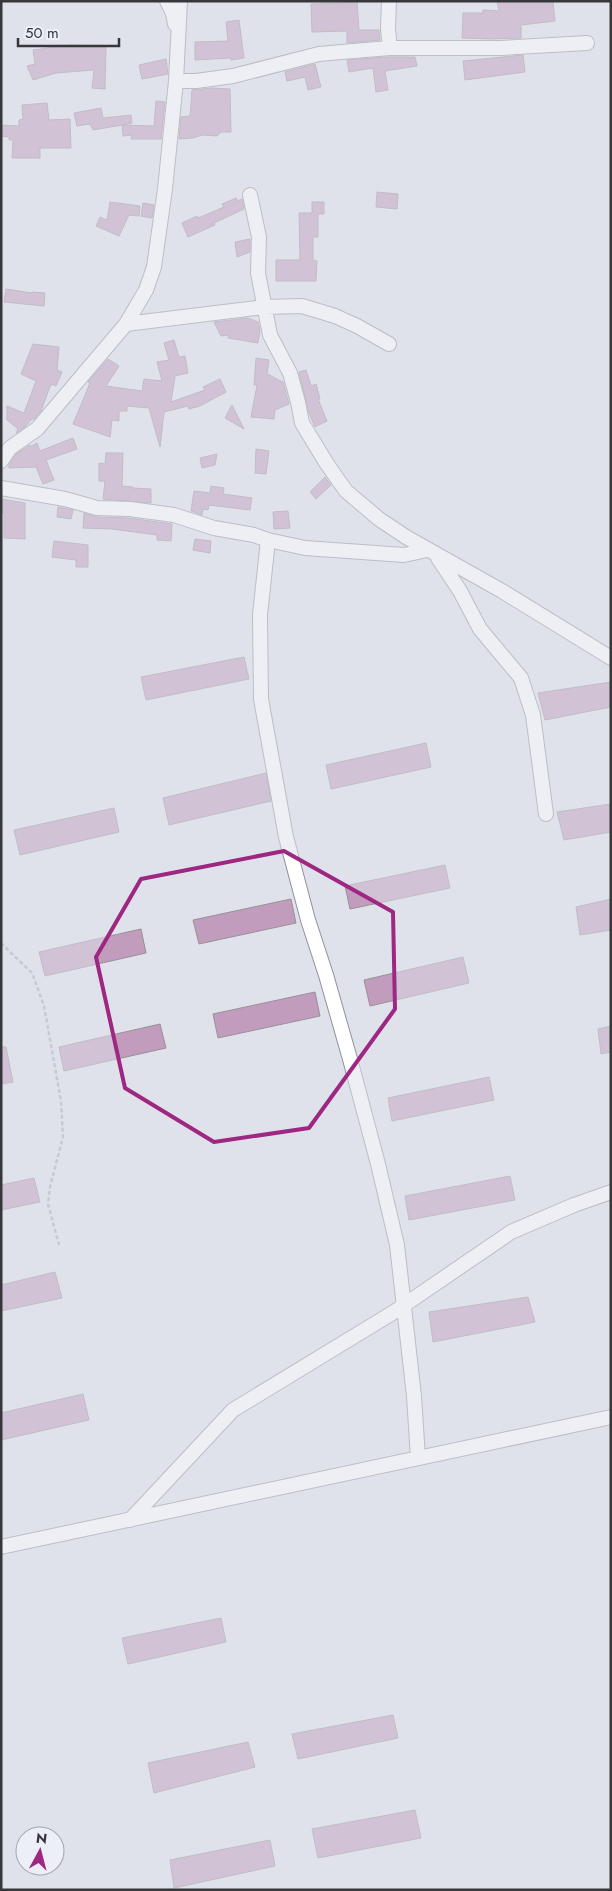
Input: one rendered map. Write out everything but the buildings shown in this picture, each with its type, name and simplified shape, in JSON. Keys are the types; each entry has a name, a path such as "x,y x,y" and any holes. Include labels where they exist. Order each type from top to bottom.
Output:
{"street":[{"path":"167,1 173,13 178,46"},
{"path":"1,461 10,448 37,429 126,324 146,290 154,267 164,198 176,81 180,1"},
{"path":"389,1 388,29 390,48"},
{"path":"176,81 196,81 233,76 320,54 390,48 500,48 587,43"},
{"path":"250,195 259,237 258,273 270,335 290,373 302,422 327,464 346,491 379,519 611,658"},
{"path":"126,324 264,307 302,306 336,316 389,344"},
{"path":"1,488 64,499 97,508 130,509 174,515 214,528 254,535 306,548 404,555 432,552"},
{"path":"268,540 260,615 261,699 286,837 378,1164 397,1244 405,1305 418,1458"},
{"path":"432,552 460,591 480,629 521,678 533,715 546,814"},
{"path":"130,1520 233,1410 405,1305 511,1232 574,1205 611,1192"},
{"path":"1,1547 611,1417"}],"path":[{"path":"1,943 32,973 44,1006 61,1101 63,1137 50,1187 48,1204 59,1245"}],"highlighted area":[{"path":"284,851 393,912 395,1009 309,1128 214,1142 125,1088 96,957 141,879"}]}
